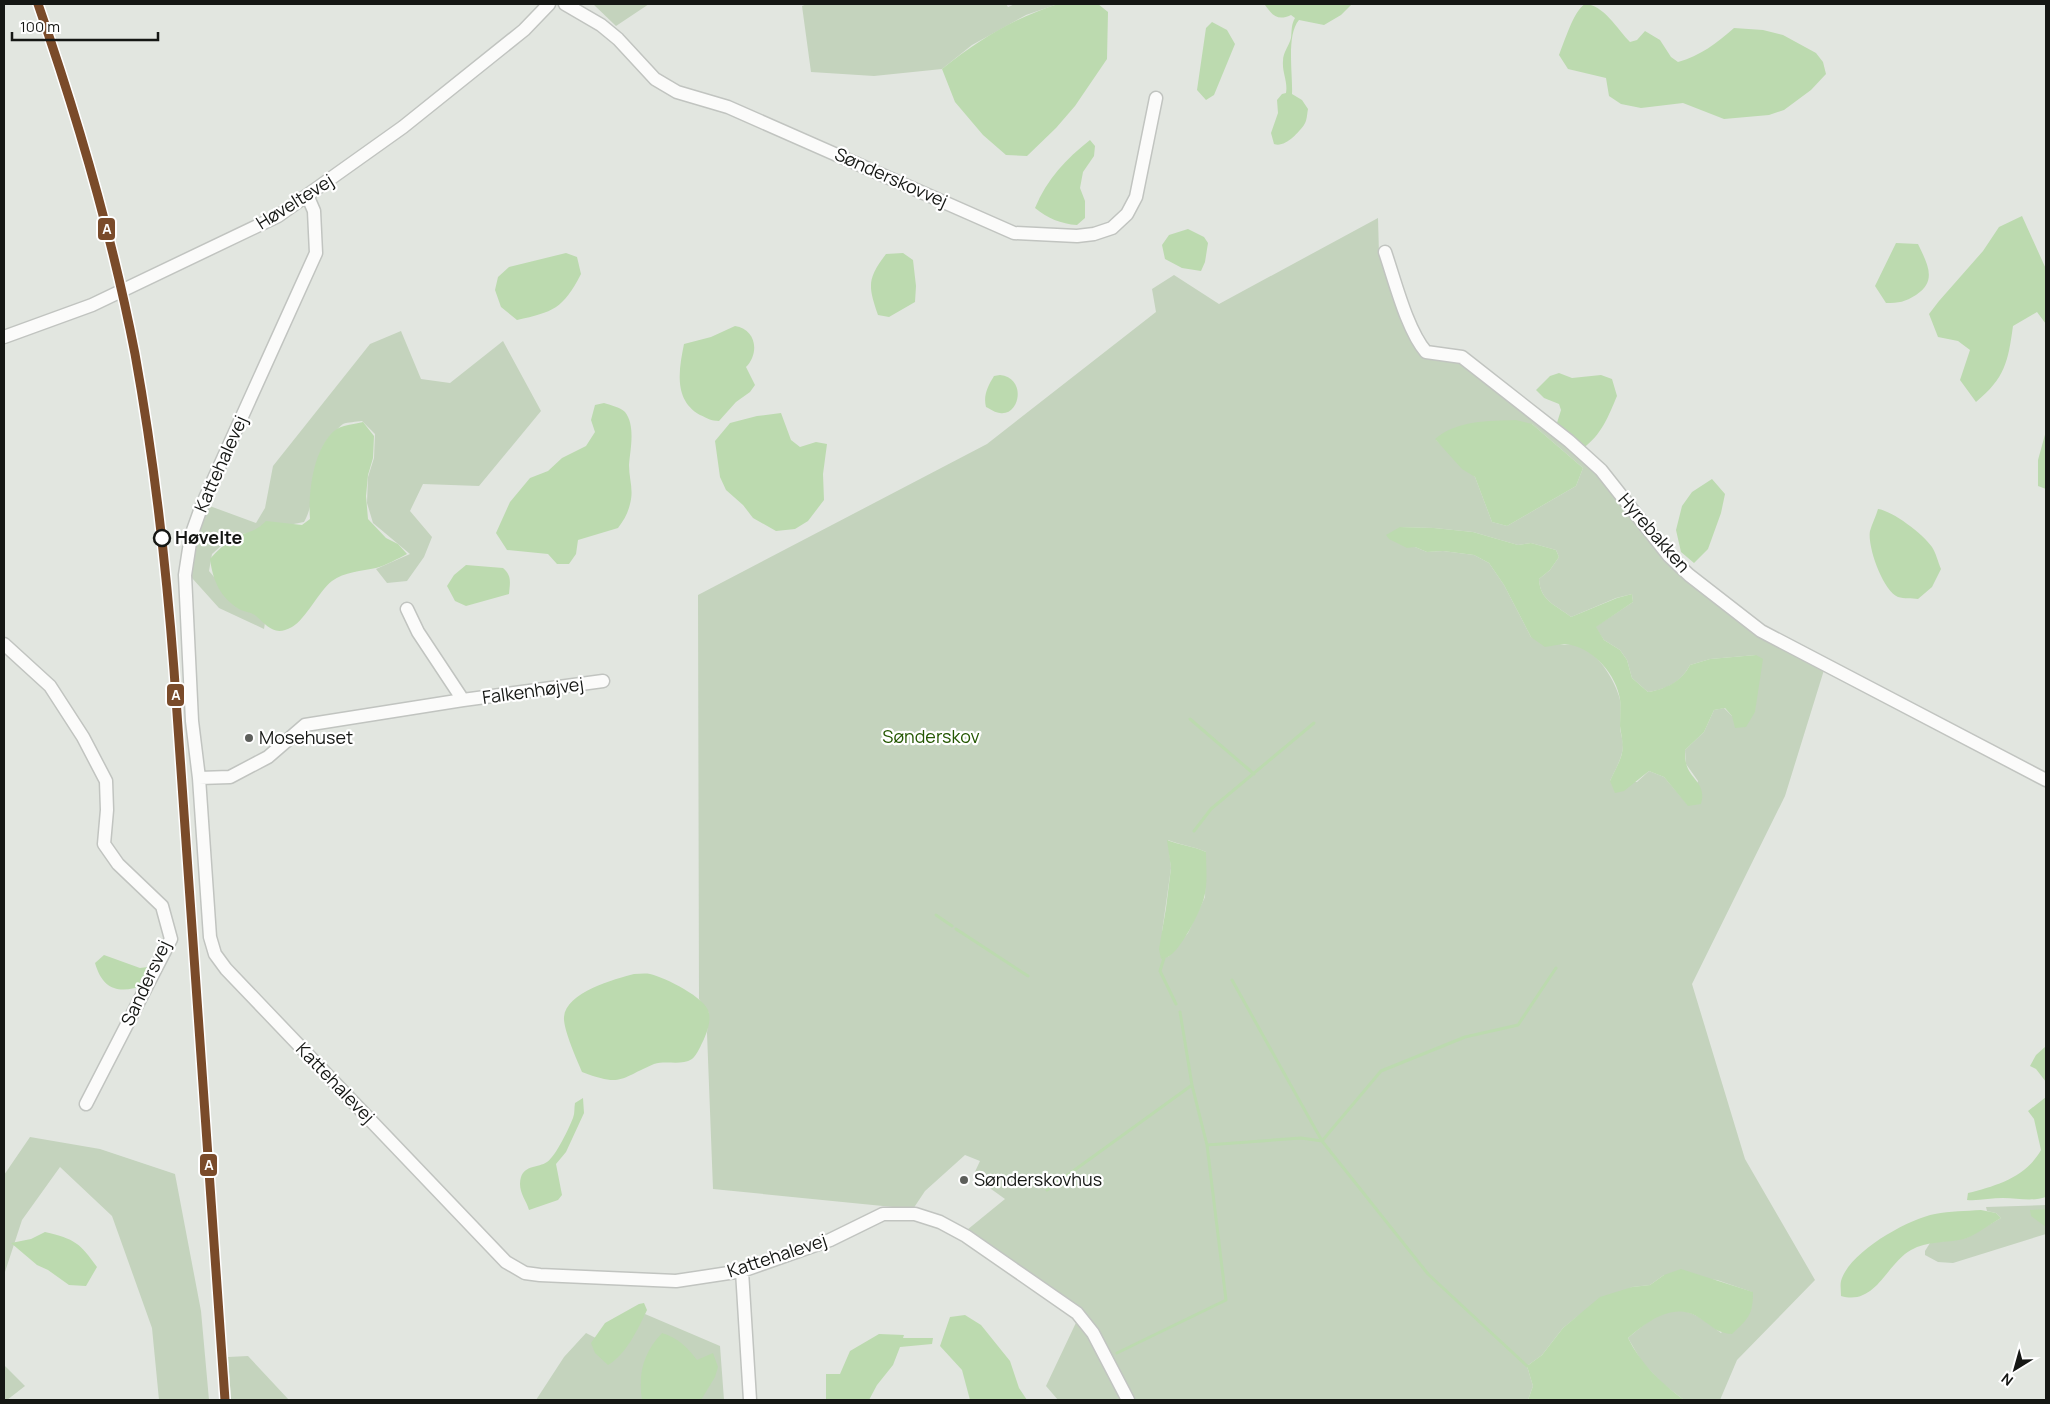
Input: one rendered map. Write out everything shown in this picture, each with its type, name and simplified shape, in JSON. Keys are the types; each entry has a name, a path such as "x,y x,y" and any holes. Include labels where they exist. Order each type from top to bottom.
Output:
{"street":[{"name":"Høveltevej","path":"4,337 92,305 278,216 308,197 404,127 524,30 549,4"},
{"name":"Sønderskovvej","path":"565,4 601,25 618,39 655,79 677,92 728,107 1014,233 1077,236 1094,234 1112,228 1127,214 1136,197 1156,98"},
{"name":"Kattehalevej","path":"308,197 314,211 316,252 202,505 191,536 184,575 192,721 199,778 210,937 215,954 233,977 506,1262 525,1273 676,1281 742,1271 830,1240 883,1214 916,1214 940,1222 966,1236 1077,1313 1093,1333 1128,1400"},
{"name":"Hyrebakken","path":"1385,252 1415,336 1426,352 1462,357 1569,441 1601,470 1670,556 1689,575 1761,631 2046,780"},
{"name":"Falkenhøjvej","path":"408,609 418,632 463,700"},
{"name":"Sandersvej","path":"4,644 50,686 83,737 106,781 107,810 104,844 118,864 162,906 171,939 86,1104"},
{"name":"Falkenhøjvej","path":"199,778 230,777 268,758 305,725 463,700 603,681"},
{"path":"742,1271 750,1400"}],"green space":[{"path":"593,4 649,4 616,26"},
{"path":"807,4 1006,4 1008,7 1015,4 1058,4 1026,15 972,45 942,69 874,76 811,72 802,6"},
{"name":"Sønderskov","path":"1378,218 1379,254 1425,354 1464,361 1576,452 1606,481 1686,577 1824,670 1785,796 1692,984 1745,1159 1815,1280 1737,1360 1720,1400 1684,1400 1663,1384 1642,1362 1628,1338 1653,1319 1675,1311 1693,1314 1721,1333 1752,1292 1717,1280 1664,1275 1650,1285 1632,1287 1579,1315 1563,1328 1542,1355 1527,1366 1533,1386 1528,1400 1058,1400 1046,1386 1082,1310 967,1230 1005,1199 973,1176 980,1161 965,1155 925,1191 913,1209 713,1189 707,1033 709,1013 699,999 698,595 987,444 1156,312 1152,289 1174,275 1219,304","holes":["1532,424 1583,468 1576,486 1507,526 1492,522 1475,477 1436,440","1400,527 1473,532 1518,545 1531,543 1556,550 1559,557 1550,570 1539,579 1540,586 1546,598 1571,617 1616,598 1632,594 1633,602 1595,627 1604,640 1620,650 1627,660 1632,678 1648,692 1661,689 1677,681 1690,665 1710,659 1756,655 1755,712 1732,716 1724,708 1714,710 1704,732 1685,750 1686,764 1698,781 1688,805 1664,777 1649,771 1637,782 1610,781 1623,750 1620,731 1620,703 1612,679 1599,660 1583,647 1574,644 1564,645 1531,637 1504,585 1489,563 1474,555 1443,551 1427,552 1415,547","1168,840 1206,852 1205,897 1188,933 1168,957 1162,932 1171,868"]},
{"path":"401,331 421,379 450,383 503,341 541,411 479,486 423,484 410,511 432,537 424,557 407,581 387,583 376,569 410,554 373,523 367,503 368,477 374,458 375,434 362,421 343,424 326,441 321,452 317,463 312,499 304,522 232,536 212,554 209,571 241,609 266,616 264,629 219,608 183,568 207,505 256,523 265,508 273,466 370,344"},
{"path":"30,1137 100,1149 175,1174 201,1311 209,1400 159,1400 152,1328 112,1216 60,1167 22,1220 4,1275 4,1175"},
{"path":"2046,1205 2046,1234 1953,1263 1938,1262 1925,1255 1925,1251 1930,1243 1966,1238 2001,1218 1996,1213 1987,1211 1986,1207"},
{"path":"645,1314 720,1346 724,1400 536,1400 564,1357 586,1333 621,1351"},
{"path":"248,1356 289,1400 231,1400 228,1357"},
{"path":"4,1365 25,1386 7,1400 4,1400"}],"shaded area":[{"path":"1058,4 1098,4 1108,12 1107,59 1075,106 1056,128 1027,156 1006,155 983,135 955,102 942,69 970,48 1011,23"},
{"path":"1352,4 1341,15 1324,25 1299,20 1295,27 1291,45 1292,94 1302,100 1308,109 1306,122 1295,136 1287,142 1278,145 1274,144 1271,133 1278,113 1277,100 1282,94 1286,93 1283,58 1291,38 1292,25 1295,18 1291,15 1283,18 1276,16 1265,5"},
{"path":"1585,4 1598,8 1610,18 1630,42 1637,40 1645,31 1660,40 1671,57 1678,62 1708,48 1734,28 1763,30 1783,35 1816,53 1823,62 1826,74 1811,90 1784,110 1769,115 1724,119 1683,103 1641,108 1621,104 1609,96 1606,78 1568,69 1559,55 1573,20"},
{"path":"1212,22 1227,30 1235,44 1214,95 1206,100 1197,90 1206,28"},
{"path":"1090,140 1095,146 1094,156 1083,172 1080,188 1085,201 1085,218 1077,225 1060,222 1044,215 1035,208 1045,188 1065,162"},
{"path":"2022,216 2046,269 2046,324 2037,312 2013,326 2004,368 1993,385 1976,402 1960,380 1970,350 1958,341 1938,337 1929,314 1983,251 1999,227"},
{"path":"1188,229 1204,237 1208,243 1205,262 1201,271 1182,268 1165,259 1162,245 1169,235"},
{"path":"1896,243 1918,244 1925,258 1929,278 1923,290 1916,295 1902,302 1886,303 1875,286"},
{"path":"566,253 577,257 581,274 575,286 556,307 540,314 517,320 501,307 495,290 498,277 509,267"},
{"path":"903,253 913,260 916,286 915,302 889,317 878,315 872,297 872,277 886,254"},
{"path":"735,326 748,332 754,342 753,355 746,367 755,385 719,421 709,419 691,409 682,393 680,373 684,344 711,337"},
{"path":"1559,373 1572,378 1601,375 1612,379 1617,396 1600,431 1583,448 1556,426 1561,410 1559,404 1544,398 1536,390 1550,376"},
{"path":"1000,375 1009,378 1014,383 1018,396 1012,409 1000,413 986,407 985,398 994,376"},
{"path":"604,403 623,410 630,424 632,438 629,465 632,494 626,516 618,528 578,540 576,554 569,564 557,564 548,554 507,550 496,533 510,502 530,478 548,471 562,458 586,446 595,432 591,420 595,405"},
{"path":"781,413 791,440 800,447 816,442 827,444 823,474 824,500 808,521 795,529 776,531 753,518 743,505 726,490 720,477 715,441 730,423 757,416"},
{"path":"1516,420 1532,424 1583,468 1576,486 1507,526 1492,522 1475,477 1462,469 1435,439 1453,428 1463,425 1484,421"},
{"path":"363,422 374,436 373,458 368,475 366,496 368,519 386,538 398,544 407,554 380,567 337,578 322,591 297,623 286,630 276,631 254,615 239,609 222,594 215,581 210,559 221,547 231,540 254,530 266,521 302,525 310,519 313,472 321,449 327,439 337,429"},
{"path":"2046,431 2046,489 2038,486 2038,460"},
{"path":"1712,479 1725,494 1721,513 1708,549 1694,563 1681,552 1676,530 1682,506 1692,492"},
{"path":"1878,509 1892,514 1907,524 1928,542 1935,552 1941,569 1932,587 1918,599 1900,598 1892,593 1877,567 1871,547 1870,531"},
{"path":"1400,527 1473,532 1518,545 1531,543 1556,550 1559,557 1550,570 1539,579 1540,586 1542,593 1550,602 1571,617 1617,598 1632,594 1633,602 1596,627 1604,640 1620,650 1627,660 1632,678 1648,692 1672,684 1682,676 1690,665 1710,659 1756,655 1763,659 1755,712 1746,727 1735,728 1732,716 1725,708 1714,710 1704,732 1685,750 1688,769 1702,791 1701,804 1688,806 1664,777 1649,771 1624,791 1615,793 1610,781 1623,750 1620,726 1620,699 1614,681 1603,665 1588,652 1580,648 1565,644 1545,647 1531,637 1504,585 1489,563 1474,555 1443,551 1427,552 1415,547 1407,548 1389,539 1386,535"},
{"path":"466,565 503,568 509,577 509,594 466,606 455,601 447,586 454,575"},
{"path":"1167,840 1206,852 1206,881 1202,904 1189,930 1179,947 1168,957 1161,959 1159,949 1171,868"},
{"path":"104,955 140,968 148,967 151,970 145,985 136,988 120,989 108,985 98,972 95,963"},
{"path":"634,974 650,974 665,979 701,1001 709,1013 709,1023 699,1050 688,1061 654,1064 620,1079 605,1079 582,1072 564,1022 567,1008 573,1000 593,988"},
{"path":"2045,1047 2046,1082 2036,1069 2030,1066 2036,1055"},
{"path":"2046,1097 2046,1197 2030,1200 2003,1198 1967,1200 1968,1193 1989,1187 2019,1174 2035,1159 2041,1150 2034,1119 2028,1111"},
{"path":"583,1098 584,1113 566,1152 556,1164 562,1195 558,1200 529,1210 520,1187 521,1177 525,1170 551,1159 571,1123 575,1103"},
{"path":"2046,1209 2046,1227 2031,1216 2030,1210"},
{"path":"1981,1210 1996,1213 2001,1218 1964,1239 1917,1247 1902,1256 1872,1290 1863,1295 1853,1297 1841,1296 1841,1281 1846,1270 1867,1248 1881,1238 1910,1222 1924,1217 1946,1212"},
{"path":"45,1232 76,1243 91,1259 97,1267 86,1286 69,1285 48,1270 37,1265 11,1243 31,1239"},
{"path":"1681,1269 1753,1292 1749,1316 1732,1334 1719,1331 1691,1314 1672,1312 1644,1325 1628,1338 1652,1372 1684,1400 1528,1400 1533,1386 1527,1366 1542,1355 1563,1328 1600,1297 1632,1287 1650,1285 1664,1275"},
{"path":"644,1303 647,1310 635,1333 626,1348 608,1365 595,1353 591,1343 605,1323"},
{"path":"965,1315 981,1325 1010,1361 1019,1388 1027,1400 970,1400 962,1370 940,1346 950,1317"},
{"path":"662,1333 682,1344 697,1360 713,1353 718,1367 715,1377 701,1400 642,1400 641,1381 643,1364 650,1348"},
{"path":"879,1334 904,1335 903,1338 933,1338 932,1344 900,1347 893,1365 877,1385 869,1400 826,1400 826,1374 840,1374 850,1351"}],"waterway":[{"path":"1190,719 1254,774"},
{"path":"1194,831 1211,809 1314,723"},
{"path":"936,915 952,926"},
{"path":"956,929 1028,976"},
{"path":"1164,958 1160,971 1176,1004"},
{"path":"1180,1012 1192,1085 1207,1145 1301,1138 1322,1141 1381,1071 1465,1037 1518,1025 1556,968"},
{"path":"1232,980 1322,1141 1428,1274 1527,1366"},
{"path":"1047,1190 1192,1085"},
{"path":"1117,1353 1226,1300 1207,1145"}],"transit line":[{"name":"A","path":"38,4 67,90 116,265 135,354 154,472 174,670 225,1400"}],"place":[{"name":"Høvelte","path":"162,538"},
{"name":"Mosehuset","path":"249,738"},
{"name":"Sønderskovhus","path":"964,1180"}]}
